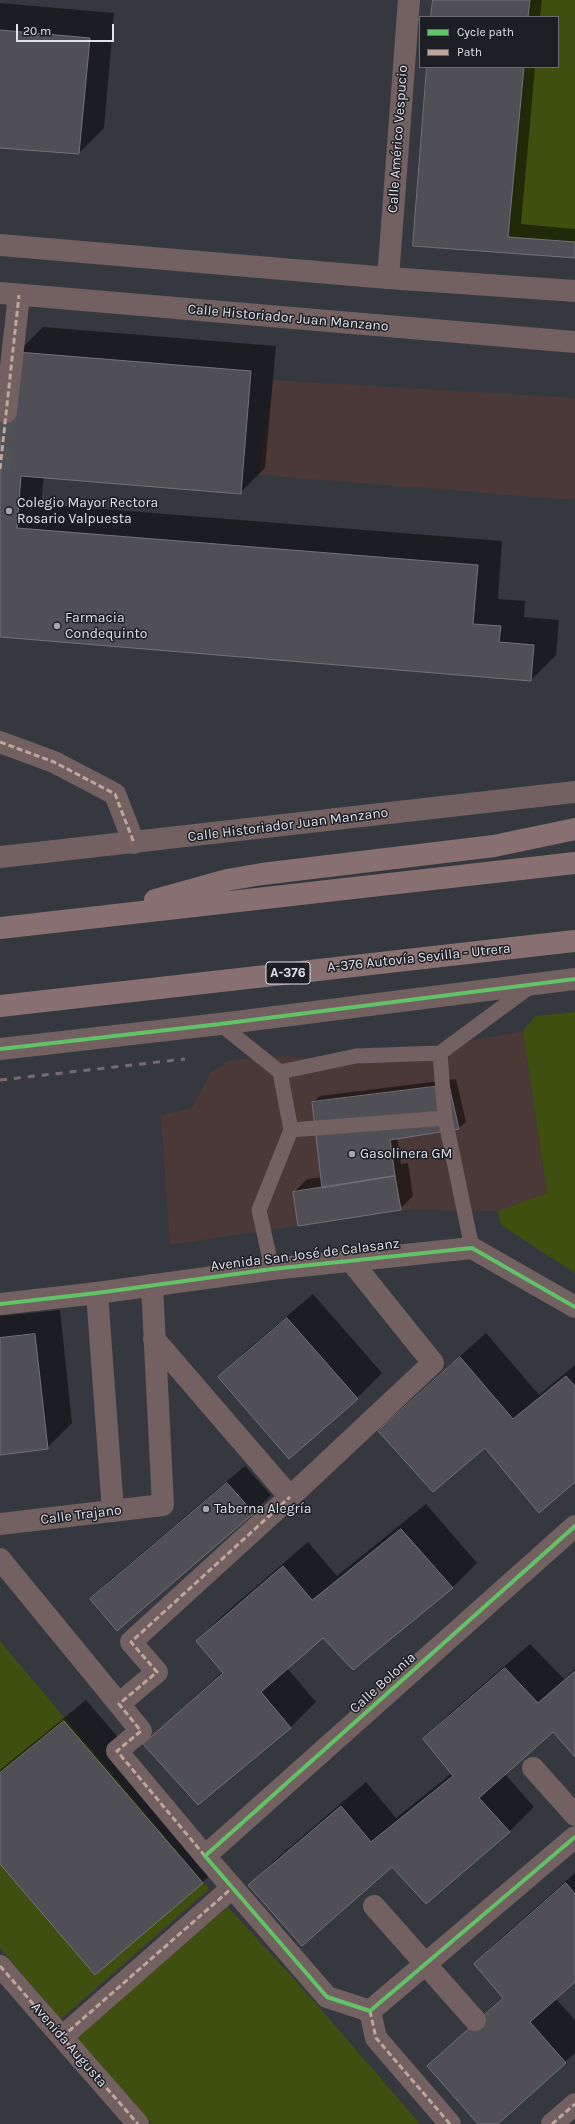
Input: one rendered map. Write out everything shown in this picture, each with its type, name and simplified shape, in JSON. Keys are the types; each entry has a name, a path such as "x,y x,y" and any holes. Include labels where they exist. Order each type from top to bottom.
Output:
{"main road":[{"path":"107,915 183,891 255,875 494,846 575,829"},
{"path":"0,928 575,863"},
{"name":"A-376 Autovía Sevilla - Utrera","path":"0,1006 575,941"}],"street":[{"name":"Calle Américo Vespucio","path":"388,278 409,0"},
{"path":"0,245 388,278 575,291"},
{"path":"6,412 9,294"},
{"name":"Calle Historiador Juan Manzano","path":"9,294 575,342"},
{"path":"0,742 54,762 115,794 134,843"},
{"name":"Calle Historiador Juan Manzano","path":"0,858 575,792"},
{"path":"0,1049 220,1024 575,979"},
{"path":"472,1248 575,1307"},
{"name":"Avenida San José de Calasanz","path":"0,1304 97,1293 272,1269 472,1248"},
{"path":"119,1704 157,1672 131,1642 290,1497 433,1363 351,1261"},
{"path":"152,1285 154,1338 290,1497"},
{"path":"97,1293 113,1511"},
{"name":"Calle Trajano","path":"0,1524 163,1506 154,1338"},
{"name":"Calle Bolonia","path":"205,1856 575,1526"},
{"path":"0,1559 141,1731 117,1751 232,1888 327,1997 370,2011"},
{"path":"533,1768 575,1815"},
{"path":"370,2011 575,1837"},
{"path":"62,2037 232,1888"},
{"path":"374,1906 475,2020"},
{"name":"Avenida Augusta","path":"0,1966 138,2124"},
{"path":"370,2011 376,2038 450,2124"},
{"path":"552,2124 575,2104"}],"lane":[{"path":"280,1072 356,1056 440,1053 534,984"},
{"path":"220,1024 280,1072 291,1130 259,1210 272,1269"},
{"path":"440,1053 445,1118 472,1248"},
{"path":"291,1130 445,1118"}],"shaded area":[{"path":"273,380 575,398 575,500 259,475"},
{"name":"Gasolinera GM","path":"523,1031 547,1194 498,1211 401,1210 170,1245 161,1115 192,1108 211,1072 231,1060 288,1056 317,1060 399,1054"}],"green space":[{"path":"530,0 575,0 575,242 508,237 524,68 559,68 559,16 528,16"},
{"path":"575,1012 575,1273 501,1225 498,1211 547,1193 523,1031 536,1016"},
{"path":"0,1641 209,1889 61,2019 0,1948"},
{"path":"228,1907 314,2001 420,2124 152,2124 76,2037"}],"building":[{"path":"433,0 530,0 528,16 431,16"},
{"path":"0,30 90,38 79,154 0,148"},
{"path":"427,68 524,68 508,237 575,242 575,258 413,246"},
{"name":"Colegio Mayor Rectora Rosario Valpuesta","path":"17,352 251,371 241,494 21,476 17,528 478,565 473,624 501,626 499,642 534,645 531,681 0,637 0,411"},
{"path":"449,1085 459,1129 390,1140 395,1176 322,1188 312,1102"},
{"path":"395,1176 401,1210 298,1226 293,1192"},
{"path":"287,1318 358,1399 289,1459 218,1377"},
{"path":"35,1334 48,1449 0,1455 0,1338"},
{"path":"460,1357 513,1419 566,1376 575,1386 575,1482 539,1513 485,1448 433,1492 378,1431"},
{"path":"227,1483 254,1513 117,1631 90,1599"},
{"path":"401,1529 453,1588 353,1670 323,1638 261,1692 291,1728 198,1805 143,1744 223,1673 196,1641 283,1566 312,1600"},
{"path":"505,1668 538,1703 575,1671 575,1757 553,1732 479,1798 510,1832 426,1904 392,1867 302,1946 248,1885 341,1806 371,1842 453,1776 423,1739"},
{"path":"64,1721 203,1883 95,1975 0,1864 0,1773"},
{"path":"566,1883 575,1894 575,1982 530,2022 566,2063 498,2124 478,2124 427,2066 503,1998 474,1964"}],"tunnel":[{"path":"0,469 6,412"}],"railway":[{"path":"0,1080 185,1059"}],"marked path":[{"path":"0,469 19,295"},
{"path":"0,742 54,762 115,794 134,843"},
{"path":"205,1856 117,1751 141,1731 119,1704 157,1672 131,1642 290,1497"},
{"path":"62,2037 232,1888"},
{"path":"0,1966 138,2124"},
{"path":"370,2011 376,2038 450,2124"},
{"path":"552,2124 575,2104"}],"cycle path":[{"path":"0,1049 220,1024 575,979"},
{"path":"0,1304 97,1293 272,1269 472,1248 575,1307"},
{"path":"575,1526 205,1856 327,1997 370,2011 575,1837"}],"place":[{"name":"Colegio Mayor Rectora Rosario Valpuesta","path":"9,511"},
{"name":"Farmacia Condequinto","path":"57,626"},
{"name":"Gasolinera GM","path":"352,1154"},
{"name":"Taberna Alegría","path":"206,1509"}]}
